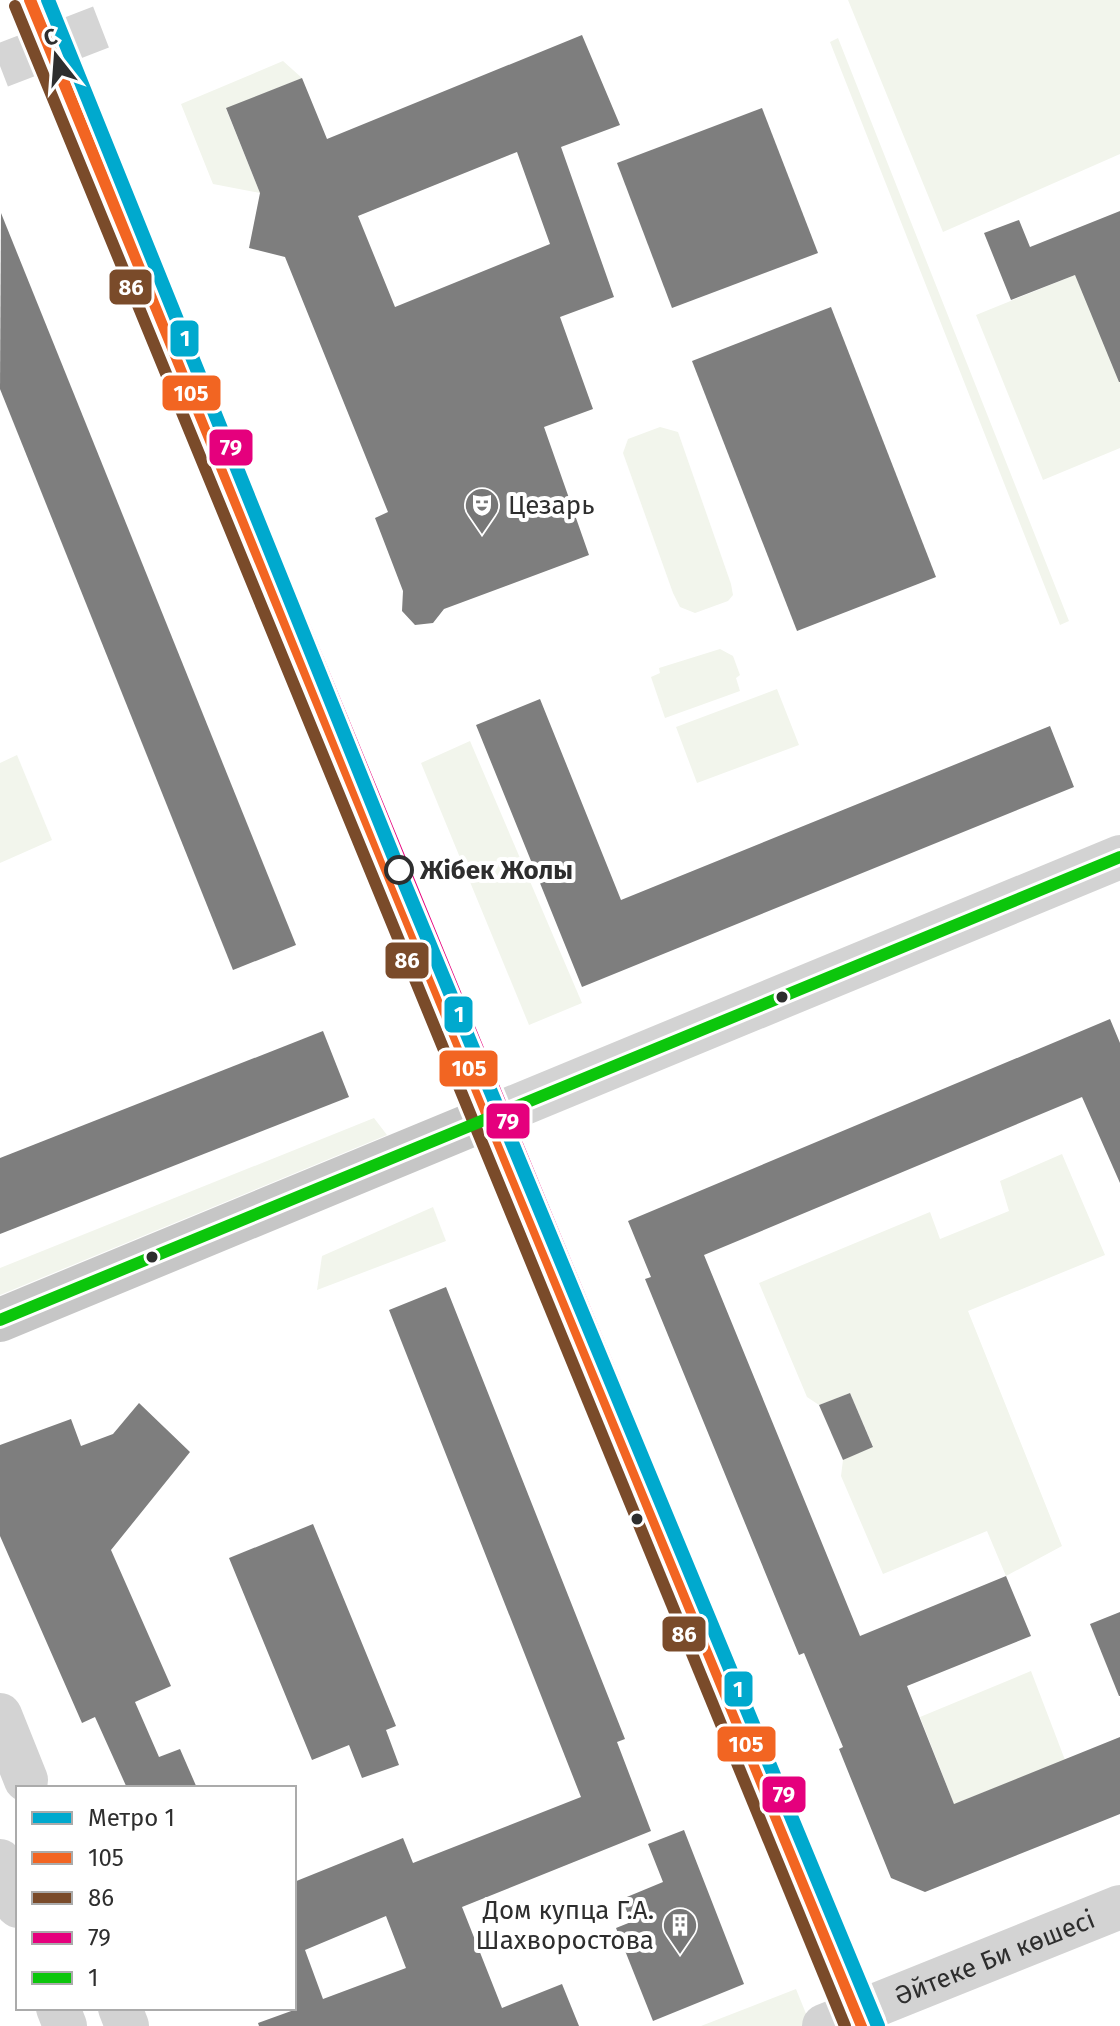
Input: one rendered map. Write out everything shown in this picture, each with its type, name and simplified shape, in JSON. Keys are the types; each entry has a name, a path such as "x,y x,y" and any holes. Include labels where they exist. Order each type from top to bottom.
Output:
{"main road":[{"path":"30,0 488,1118 848,2022"},
{"path":"0,1320 488,1118"}],"street":[{"path":"488,1118 1120,857"},
{"path":"0,1715 26,1780"},
{"path":"0,1861 16,1901"},
{"name":"Әйтеке Би көшесі","path":"848,2022 1120,1907"}],"shaded area":[{"path":"848,0 1120,0 1120,154 943,232"},
{"path":"838,38 1069,621 1060,625 830,42"},
{"path":"283,61 302,78 226,109 260,193 213,184 181,104"},
{"path":"1075,275 1120,356 1120,448 1043,480 976,315"},
{"path":"660,427 678,432 731,584 733,595 728,601 695,613 680,607 673,593 623,453 628,439"},
{"path":"720,649 733,656 740,675 736,678 740,691 665,718 651,677 660,673 659,668"},
{"path":"777,689 799,745 697,783 676,727"},
{"path":"470,741 582,1003 529,1025 421,763"},
{"path":"17,755 52,840 0,863 0,763"},
{"path":"374,1118 387,1135 0,1295 0,1268"},
{"path":"1062,1154 1105,1255 968,1311 1062,1546 1006,1576 987,1531 883,1574 841,1476 843,1460 873,1446 850,1393 819,1405 807,1397 759,1283 930,1212 940,1239 1009,1211 1000,1181"},
{"path":"433,1207 446,1241 317,1290 322,1256"},
{"path":"1031,1671 1065,1760 954,1804 920,1717"},
{"path":"796,1989 811,2026 701,2026"}],"building":[{"path":"582,35 620,125 561,147 614,297 560,317 593,409 544,427 589,555 444,609 433,623 415,625 402,611 403,591 375,518 388,512 285,257 249,248 260,193 226,108 302,78 327,139","holes":["517,152 550,244 395,307 358,216"]},
{"path":"762,108 818,253 672,308 617,163"},
{"path":"1120,211 1119,382 1075,275 1011,300 984,233 1019,220 1030,247"},
{"path":"1,213 296,945 233,970 0,389"},
{"path":"831,307 936,577 797,631 692,361"},
{"path":"540,699 621,900 1050,726 1074,787 582,987 476,725"},
{"path":"1110,1019 1120,1043 1120,1183 1082,1097 704,1255 860,1636 1006,1576 1031,1636 907,1686 954,1804 1120,1737 1120,1814 925,1892 891,1878 839,1749 843,1747 804,1653 799,1655 645,1279 651,1277 628,1221"},
{"path":"323,1031 349,1097 0,1234 0,1158"},
{"path":"446,1287 625,1739 617,1742 651,1831 462,1907 502,2008 562,1984 579,2026 259,2026 258,2023 296,2010 296,1881 403,1838 413,1863 581,1797 389,1310","holes":["386,1916 406,1968 323,1999 305,1950"]},
{"path":"850,1393 873,1447 843,1460 819,1405"},
{"path":"139,1403 190,1452 111,1550 171,1686 135,1702 159,1757 180,1749 196,1786 126,1786 95,1717 82,1723 0,1536 0,1445 71,1419 81,1446 113,1434"},
{"path":"313,1524 396,1726 386,1730 399,1765 362,1778 349,1745 312,1760 229,1558"},
{"path":"1120,1612 1120,1696 1119,1696 1090,1624"},
{"name":"Дом купца Г.А. Шахворостова","path":"684,1830 744,1984 653,2021 616,1928 631,1922 622,1899 663,1882 648,1844"}],"tunnel":[{"path":"0,66 101,27"}],"metro line":[{"name":"1","path":"48,0 399,870 878,2026"}],"transit line":[{"name":"105","path":"30,0 862,2026"},
{"name":"79","path":"47,0 877,2020"},
{"name":"86","path":"15,6 845,2026"},
{"name":"1","path":"0,1320 1120,857"}],"place":[{"name":"Цезарь","path":"482,536"},
{"name":"Жібек Жолы","path":"399,870"},
{"name":"Дом купца Г.А. Шахворостова","path":"680,1956"}]}
